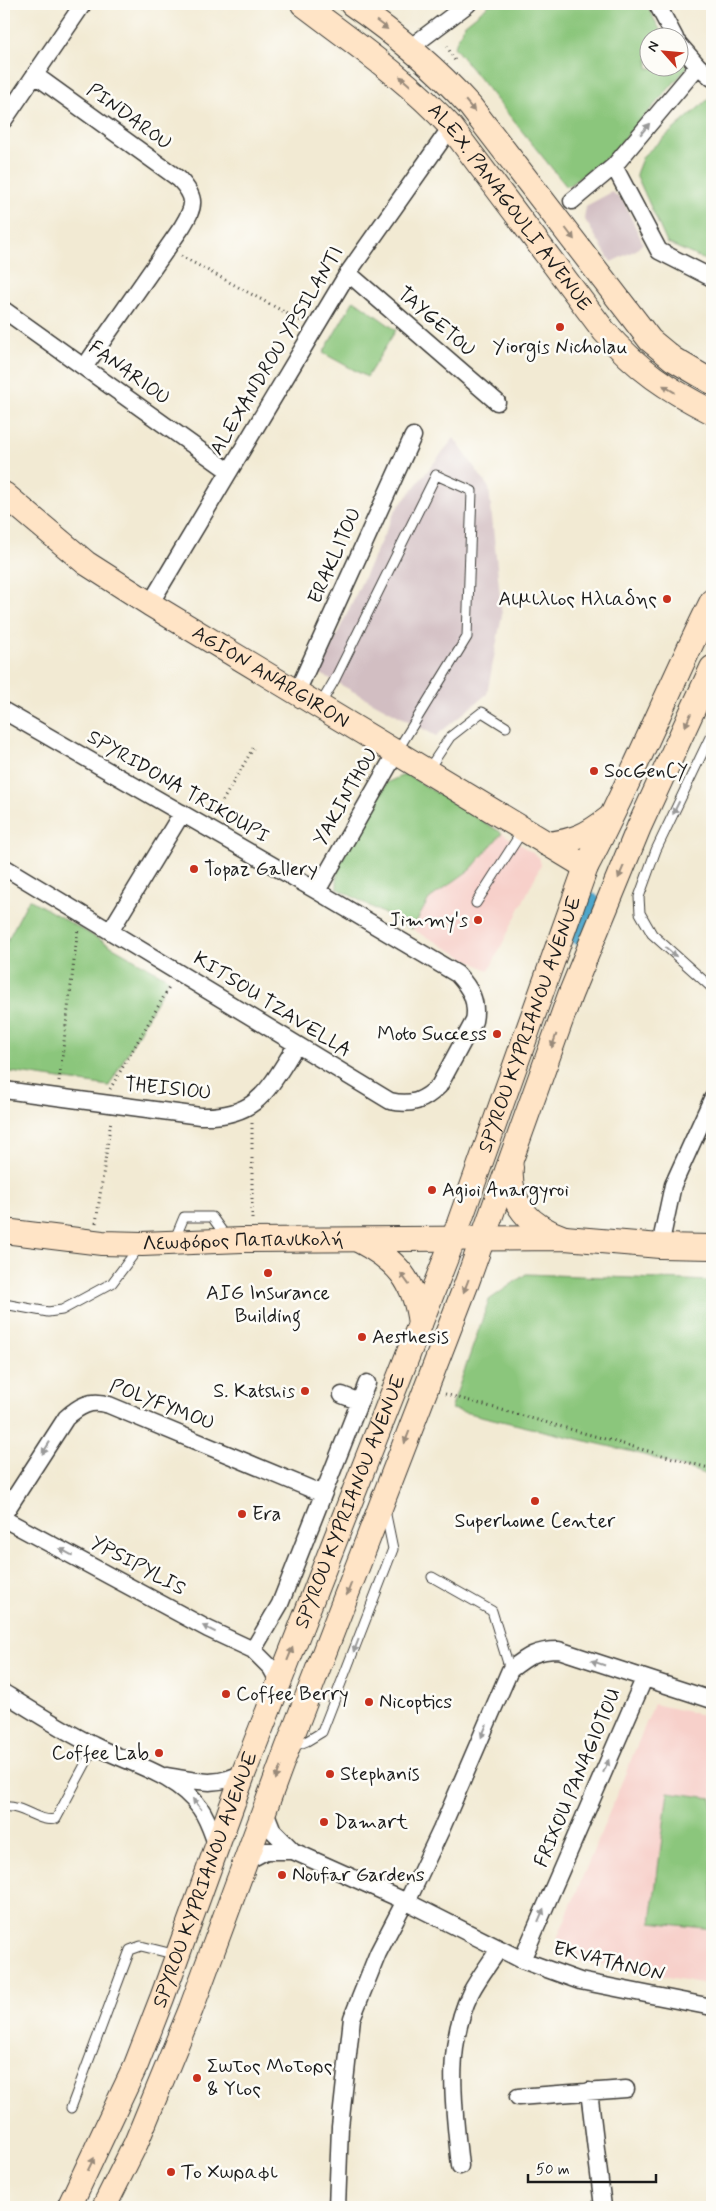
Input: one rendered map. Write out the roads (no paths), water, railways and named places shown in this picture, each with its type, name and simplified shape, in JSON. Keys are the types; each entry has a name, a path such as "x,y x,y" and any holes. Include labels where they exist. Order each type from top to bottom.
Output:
{"main road":[{"name":"ALEX. PANAGOULI AVENUE","path":"303,4 400,76 451,127 617,345 642,369 662,384 712,412"},
{"name":"ALEX. PANAGOULI AVENUE","path":"352,4 411,47 470,106 650,340 673,359 712,382"},
{"name":"AGION ANARGIRON","path":"4,494 86,563 296,694 428,770 586,867"},
{"name":"SPYROU KYPRIANOU AVENUE","path":"69,2207 136,2066 244,1772 453,1240 586,867 614,815 681,663 712,601"},
{"name":"SPYROU KYPRIANOU AVENUE","path":"104,2207 136,2143 167,2070 247,1861 287,1749 483,1240 570,995 639,828 712,668"},
{"path":"547,844 569,842 581,838 614,815"},
{"path":"586,867 639,828"},
{"path":"512,1161 513,1190 523,1212 540,1228 565,1238 660,1246 712,1247"},
{"name":"Λεωφόρος Παπανικολή","path":"4,1231 93,1242 142,1244 241,1240 565,1238"},
{"path":"357,1240 383,1255 408,1283 415,1296 420,1324"}],"street":[{"path":"4,120 83,4"},
{"path":"411,47 468,4"},
{"path":"657,4 670,28"},
{"path":"688,54 712,78"},
{"path":"572,201 614,166 698,66"},
{"name":"PINDAROU","path":"35,75 179,179 193,198 192,212 85,366"},
{"name":"ALEXANDROU YPSILANTI","path":"150,604 348,273 451,127"},
{"path":"614,166 659,251 712,278"},
{"name":"TAYGETOU","path":"348,273 497,402"},
{"name":"FANARIOU","path":"4,310 85,366 229,471"},
{"name":"ERAKLITOU","path":"296,694 413,436"},
{"name":"SPYRIDONA TRIKOUPI","path":"4,711 457,974 465,983 475,1001"},
{"name":"YAKINTHOU","path":"317,891 396,751"},
{"path":"111,930 182,813"},
{"name":"KITSOU TZAVELLA","path":"4,867 111,930 296,1046 382,1097 402,1103 413,1103 431,1094 439,1086 471,1030 476,1012 475,1001"},
{"name":"THEISIOU","path":"4,1090 213,1116 238,1112 252,1104 272,1084 296,1046"},
{"path":"660,1246 673,1185 712,1099"},
{"path":"253,1650 280,1604 367,1383"},
{"path":"342,1395 360,1402"},
{"name":"POLYFYMOU","path":"4,1514 58,1428 76,1409 93,1402 109,1404 323,1494"},
{"name":"YPSIPYLIS","path":"4,1519 208,1629 253,1650 271,1668 279,1682"},
{"path":"336,2207 340,2127 352,2018 378,1954 406,1902 510,1670 526,1657 541,1650 559,1650 644,1679"},
{"name":"FRIXOU PANAGIOTOU","path":"522,1960 644,1679 712,1700"},
{"path":"4,1693 62,1729 95,1746 162,1775 188,1794 201,1808 217,1846"},
{"path":"162,1775 212,1782 228,1781 244,1772"},
{"name":"EKVATANON","path":"264,1811 273,1831 293,1851 406,1902 499,1950 580,1981 712,2007"},
{"name":"EKVATANON","path":"247,1861 266,1851 293,1851"},
{"path":"460,2166 452,2089 453,2055 461,2019 472,1992 499,1950"},
{"path":"518,2097 626,2088"},
{"path":"589,2091 603,2207"}],"lane":[{"path":"319,707 339,673 436,475 472,491 467,637 396,751"},
{"path":"428,770 450,737 482,712 506,727"},
{"path":"712,733 656,850 638,897 640,913 652,934 712,988"},
{"path":"476,903 524,829"},
{"path":"4,1304 48,1312 62,1310 112,1283 142,1244"},
{"path":"432,1577 492,1611 510,1670"},
{"path":"4,1807 23,1808 50,1820 56,1819 95,1746"},
{"path":"71,2108 130,1950 141,1946 178,1955"}],"waterway":[{"path":"580,930 588,907"}],"place":[{"name":"Yiorgis Nicholau","path":"560,327"},
{"name":"Αιμιλιος Ηλιαδης","path":"667,599"},
{"name":"SocGenCY","path":"594,771"},
{"name":"Topaz Gallery","path":"194,869"},
{"name":"Jimmy's","path":"478,920"},
{"name":"Moto Success","path":"497,1034"},
{"name":"Agioi Anargyroi","path":"432,1190"},
{"name":"AIG Insurance Building","path":"268,1273"},
{"name":"Aesthesis","path":"362,1337"},
{"name":"S. Katshis","path":"305,1391"},
{"name":"Superhome Center","path":"535,1501"},
{"name":"Era","path":"242,1514"},
{"name":"Coffee Berry","path":"226,1694"},
{"name":"Nicoptics","path":"369,1702"},
{"name":"Coffee Lab","path":"159,1753"},
{"name":"Stephanis","path":"330,1774"},
{"name":"Damart","path":"324,1822"},
{"name":"Noufar Gardens","path":"282,1875"},
{"name":"Σωτος Μοτορς & Υιος","path":"197,2078"},
{"name":"Το Χωραφι","path":"171,2172"}]}
